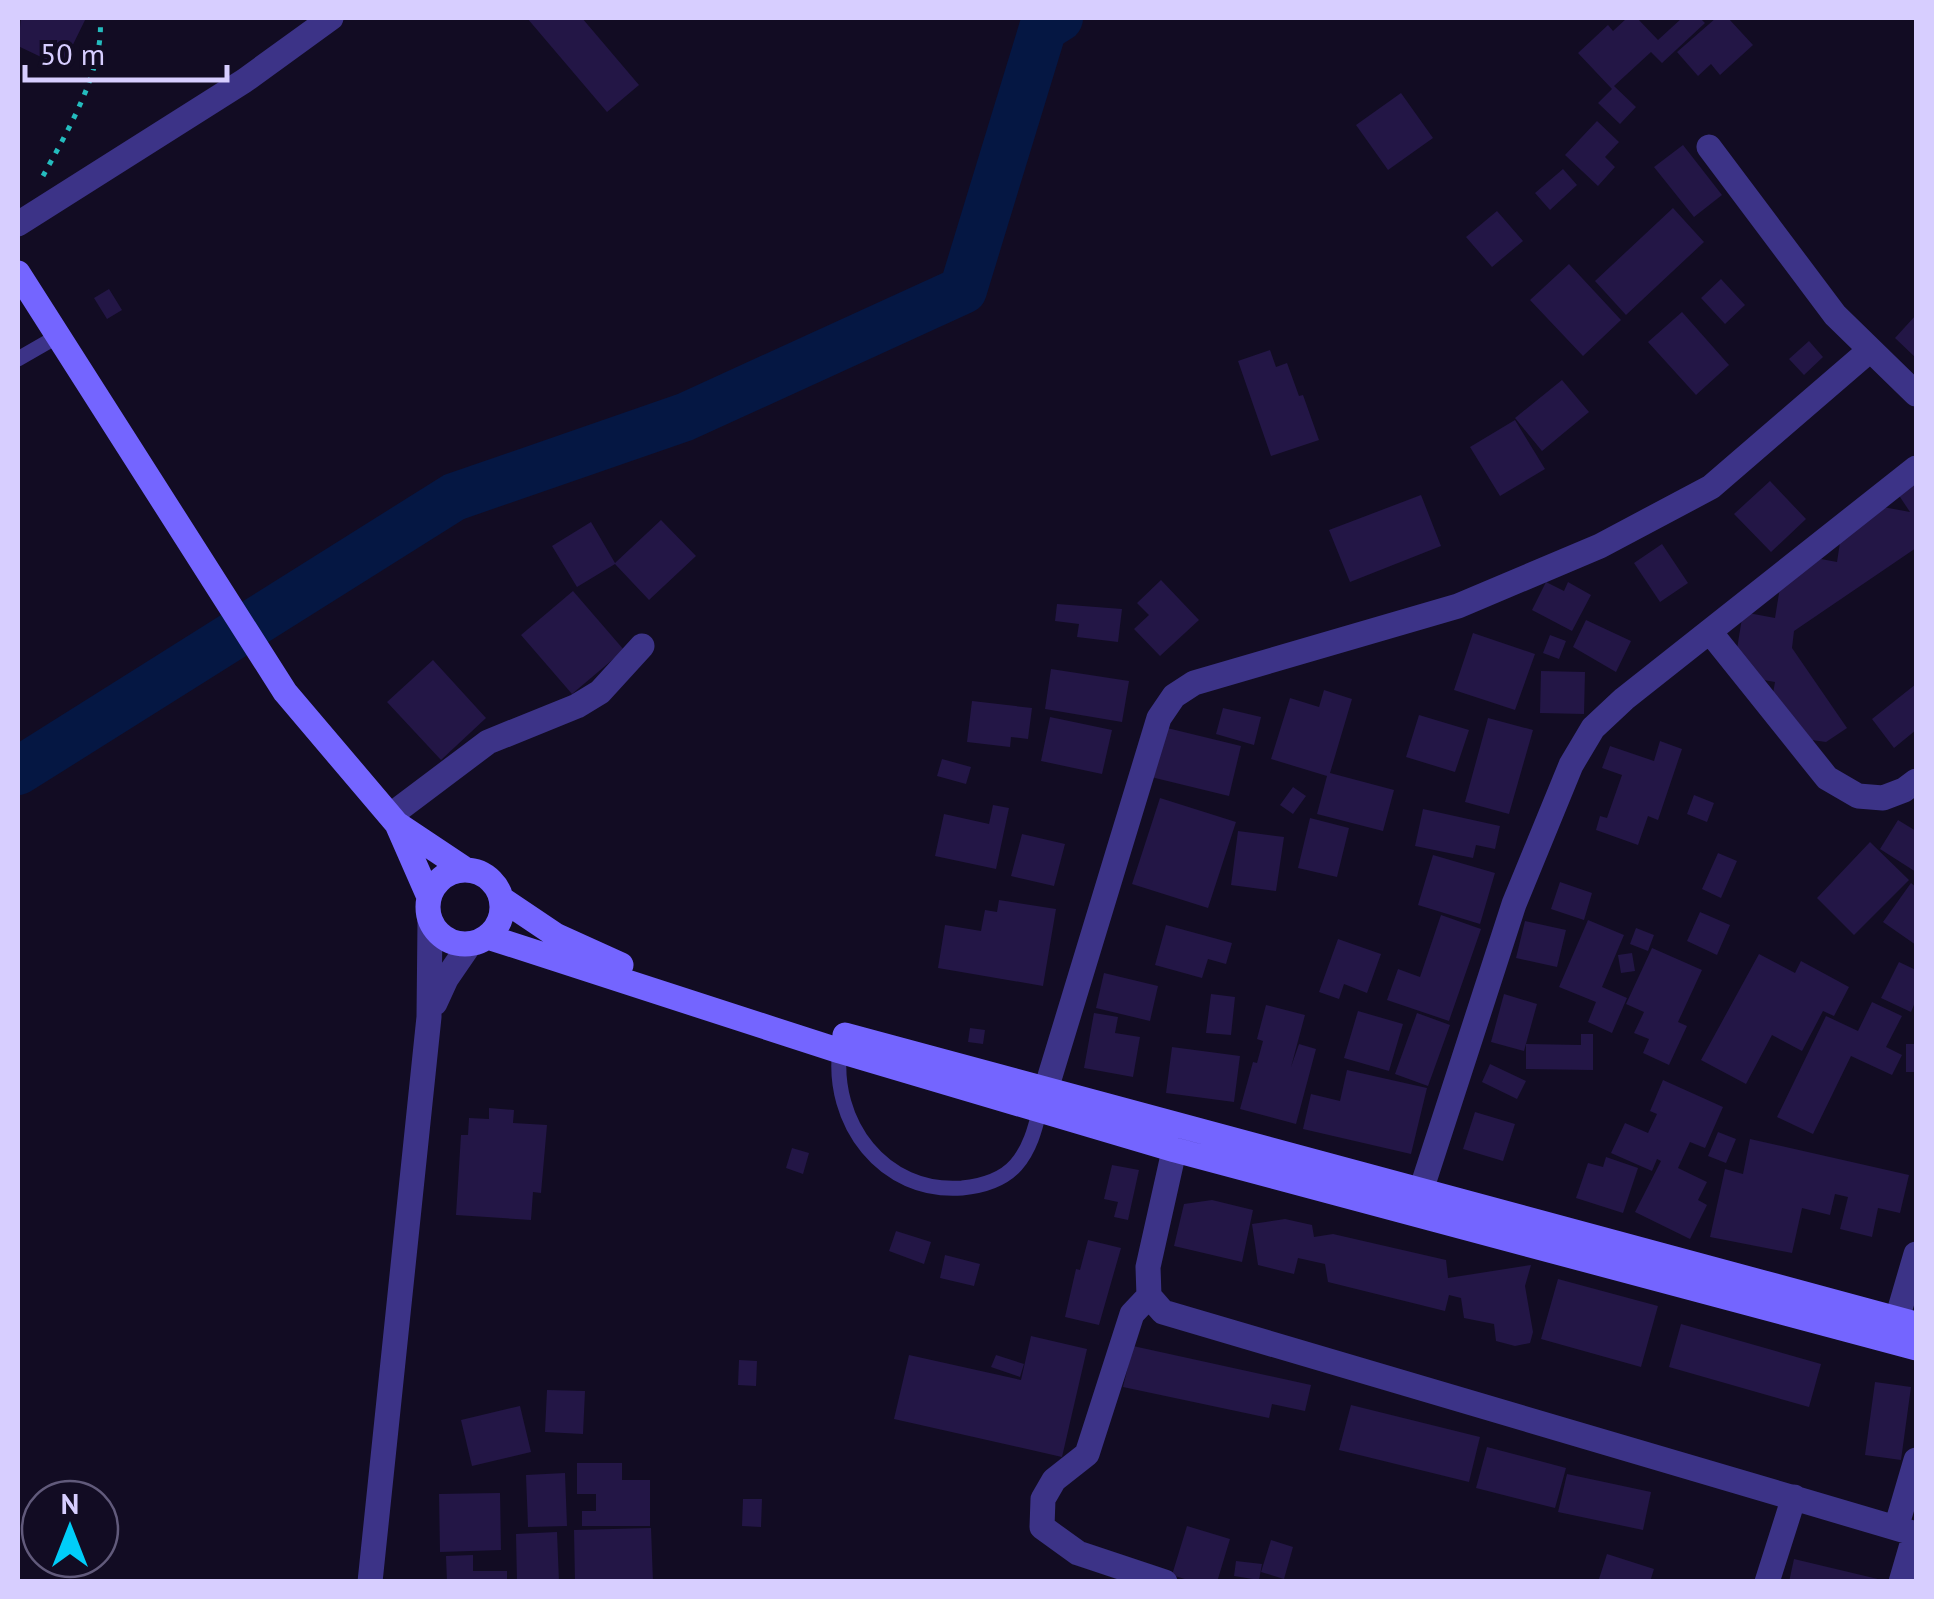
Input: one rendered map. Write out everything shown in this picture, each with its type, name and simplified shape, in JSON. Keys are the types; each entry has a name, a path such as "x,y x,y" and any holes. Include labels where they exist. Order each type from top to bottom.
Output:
{"main road":[{"path":"18,273 285,692 394,820 466,870 489,878 502,899 640,981"},
{"path":"394,820 446,940 533,949 1043,1100 1175,1150 1417,1201 1901,1328 1916,1348"},
{"path":"430,909 443,877 466,870"},
{"path":"479,941 500,920 502,899"},
{"path":"1043,1100 1180,1123 1417,1201"}],"street":[{"path":"18,224 244,81 330,18"},
{"path":"1709,147 1835,316 1916,394"},
{"path":"1043,1100 1159,718 1174,696 1194,683 1458,606 1600,546 1711,486 1870,350"},
{"path":"1417,1201 1514,904 1571,765 1593,728 1624,699 1916,468"},
{"path":"1710,632 1827,778 1858,796 1883,798 1916,781"},
{"path":"394,820 488,742 577,706 600,692 642,646"},
{"path":"370,1582 429,1017 430,909"},
{"path":"429,1017 446,978 479,941"},
{"path":"1180,1123 1148,1267 1149,1296 1162,1312 1909,1532"},
{"path":"1901,1328 1916,1254"},
{"path":"1149,1296 1132,1314 1087,1454 1054,1480 1043,1499 1042,1527 1078,1553 1165,1582"},
{"path":"1900,1582 1916,1460"},
{"path":"1767,1582 1794,1497"}],"lane":[{"path":"18,358 58,336"},
{"path":"842,1043 838,1084 852,1127 872,1156 908,1181 944,1189 984,1186 1014,1168 1034,1135 1043,1100"}],"path":[{"path":"36,189 72,123 102,40 100,18"}],"building":[{"path":"21,18 86,18 62,67 18,46"},
{"path":"527,18 582,18 639,85 607,112"},
{"path":"1627,18 1637,18 1658,40 1682,18 1700,18 1705,23 1662,63 1651,52 1614,86 1636,107 1620,124 1598,103 1612,89 1578,53 1608,25 1613,31"},
{"path":"1716,18 1728,18 1753,45 1720,75 1711,64 1698,76 1677,52"},
{"path":"1401,93 1433,138 1388,170 1356,125"},
{"path":"1597,121 1619,142 1605,157 1615,167 1598,186 1565,155"},
{"path":"1683,145 1722,195 1694,217 1654,167"},
{"path":"1563,169 1577,185 1550,210 1535,193"},
{"path":"1673,208 1704,242 1626,315 1595,281"},
{"path":"1497,211 1523,241 1492,267 1466,237"},
{"path":"1569,264 1621,320 1583,356 1530,300"},
{"path":"1721,279 1745,305 1725,324 1701,298"},
{"path":"109,289 122,310 107,319 94,298"},
{"path":"1682,312 1729,365 1696,395 1648,342"},
{"path":"1916,315 1916,358 1895,338"},
{"path":"1809,341 1823,357 1804,375 1789,359"},
{"path":"1270,350 1276,367 1287,363 1319,440 1271,456 1238,361"},
{"path":"1562,380 1589,412 1542,451 1515,418"},
{"path":"1515,420 1545,469 1500,496 1470,447"},
{"path":"1770,481 1806,519 1771,552 1734,514"},
{"path":"1916,481 1916,548 1794,631 1792,648 1847,728 1826,742 1798,738 1772,699 1775,682 1752,678 1736,655 1743,612 1775,618 1780,587 1821,559 1837,562 1841,536 1883,507 1910,512 1898,494"},
{"path":"1421,495 1441,546 1350,582 1329,530"},
{"path":"661,520 696,556 649,600 615,564 577,587 552,546 591,522 615,563"},
{"path":"1662,544 1688,583 1660,602 1634,563"},
{"path":"1161,580 1199,620 1160,656 1134,629 1149,615 1137,603"},
{"path":"1546,582 1564,591 1568,582 1591,595 1572,631 1532,610"},
{"path":"573,591 624,650 572,694 521,635"},
{"path":"1057,604 1122,609 1118,642 1077,637 1079,624 1055,621"},
{"path":"1586,620 1631,641 1616,672 1573,647"},
{"path":"1473,633 1535,654 1515,710 1454,690"},
{"path":"1550,635 1566,641 1559,659 1543,653"},
{"path":"433,660 486,718 441,760 387,702"},
{"path":"1051,669 1129,681 1122,722 1045,709"},
{"path":"1541,671 1585,672 1584,714 1540,713"},
{"path":"1916,684 1916,730 1894,748 1872,719"},
{"path":"1324,690 1352,699 1330,773 1394,790 1383,831 1317,814 1327,776 1271,759 1290,698 1319,707"},
{"path":"972,701 1032,708 1028,739 1011,737 1010,747 967,742"},
{"path":"1223,708 1261,717 1254,745 1216,734"},
{"path":"1419,715 1469,730 1455,772 1406,757"},
{"path":"1050,717 1112,730 1102,774 1041,761"},
{"path":"1488,718 1533,730 1509,814 1465,802"},
{"path":"1163,727 1241,746 1229,796 1151,777"},
{"path":"1660,741 1682,749 1658,820 1648,816 1638,845 1596,830 1600,816 1607,818 1622,775 1602,768 1610,746 1654,761"},
{"path":"942,759 971,767 966,784 937,776"},
{"path":"1293,787 1306,796 1293,814 1280,805"},
{"path":"1694,795 1714,803 1707,822 1687,814"},
{"path":"1160,798 1236,822 1208,908 1132,884"},
{"path":"993,805 1009,808 996,869 935,856 944,814 989,824"},
{"path":"1423,809 1500,826 1495,849 1476,845 1473,858 1415,846"},
{"path":"1310,818 1349,828 1337,877 1298,868"},
{"path":"1898,820 1916,831 1916,872 1880,849"},
{"path":"1238,831 1284,837 1276,891 1231,885"},
{"path":"1022,834 1065,844 1054,886 1011,876"},
{"path":"1870,842 1909,880 1854,935 1817,898"},
{"path":"1718,853 1737,861 1721,898 1702,889"},
{"path":"1433,855 1495,873 1480,924 1418,905"},
{"path":"1560,882 1592,893 1584,920 1551,909"},
{"path":"1911,883 1916,887 1916,945 1883,922"},
{"path":"999,900 1056,909 1043,986 938,968 945,925 981,931 985,910 997,912"},
{"path":"1700,912 1730,925 1717,955 1687,941"},
{"path":"1441,915 1481,929 1449,1021 1387,1000 1398,969 1420,977"},
{"path":"1588,920 1624,935 1602,987 1627,998 1612,1033 1588,1022 1596,1002 1559,987"},
{"path":"1525,921 1566,930 1557,967 1516,958"},
{"path":"1166,925 1232,943 1226,964 1208,959 1202,978 1155,965"},
{"path":"1636,928 1654,935 1648,951 1630,944"},
{"path":"1338,939 1381,954 1367,993 1344,984 1339,999 1319,992"},
{"path":"1652,948 1702,970 1678,1022 1687,1026 1669,1065 1643,1053 1649,1039 1634,1033 1644,1012 1626,1004"},
{"path":"1632,953 1635,971 1621,973 1618,955"},
{"path":"1759,954 1795,973 1801,961 1849,987 1834,1016 1823,1011 1802,1051 1772,1035 1746,1084 1701,1060"},
{"path":"1899,962 1916,970 1916,1000 1911,1012 1881,998"},
{"path":"1104,973 1158,986 1150,1021 1096,1008"},
{"path":"1211,994 1235,997 1231,1035 1206,1033"},
{"path":"1504,994 1537,1004 1524,1051 1491,1042"},
{"path":"1872,1002 1902,1016 1886,1047 1902,1055 1892,1075 1851,1056 1813,1134 1777,1117 1826,1016 1858,1031"},
{"path":"1266,1005 1305,1015 1291,1067 1299,1044 1316,1049 1296,1124 1240,1109 1263,1041 1257,1039"},
{"path":"1358,1011 1403,1024 1389,1071 1344,1058"},
{"path":"1094,1013 1118,1017 1115,1033 1140,1037 1133,1077 1084,1068"},
{"path":"1417,1013 1450,1025 1428,1086 1395,1074"},
{"path":"970,1028 985,1030 983,1044 968,1042"},
{"path":"1581,1034 1593,1034 1593,1070 1526,1069 1526,1044 1581,1045"},
{"path":"1906,1044 1916,1044 1916,1072 1906,1072"},
{"path":"1172,1047 1240,1056 1234,1102 1166,1093"},
{"path":"1490,1064 1526,1081 1517,1099 1482,1082"},
{"path":"1347,1070 1427,1088 1411,1154 1303,1129 1311,1094 1340,1101"},
{"path":"1663,1080 1723,1107 1705,1148 1690,1142 1678,1168 1707,1182 1698,1200 1707,1205 1690,1239 1635,1212 1661,1161 1657,1159 1652,1171 1611,1153 1625,1123 1648,1133 1657,1114 1650,1111"},
{"path":"489,1108 514,1110 513,1123 547,1125 541,1193 533,1192 531,1220 456,1215 461,1135 468,1135 469,1118 489,1119"},
{"path":"1475,1112 1515,1124 1503,1161 1463,1149"},
{"path":"1718,1132 1736,1139 1726,1163 1708,1156"},
{"path":"1750,1139 1909,1175 1900,1213 1878,1208 1872,1237 1840,1229 1848,1197 1835,1194 1830,1215 1802,1208 1792,1253 1710,1237 1725,1169 1743,1174"},
{"path":"792,1148 809,1153 803,1174 786,1168"},
{"path":"1606,1157 1638,1168 1623,1213 1576,1198 1588,1163 1603,1167"},
{"path":"1112,1165 1139,1170 1128,1220 1114,1217 1118,1202 1104,1199"},
{"path":"1212,1200 1253,1210 1242,1262 1174,1246 1184,1204"},
{"path":"1285,1219 1312,1225 1314,1237 1333,1234 1446,1260 1448,1278 1531,1265 1525,1286 1533,1332 1530,1343 1515,1346 1496,1341 1494,1324 1464,1318 1461,1298 1449,1295 1445,1311 1328,1282 1325,1264 1298,1258 1294,1274 1258,1265 1252,1224"},
{"path":"896,1231 931,1242 924,1264 889,1251"},
{"path":"1088,1240 1121,1248 1099,1325 1065,1317 1076,1269 1080,1270"},
{"path":"945,1255 980,1264 974,1286 940,1278"},
{"path":"1558,1279 1658,1306 1641,1367 1541,1339"},
{"path":"1681,1324 1821,1364 1809,1407 1669,1367"},
{"path":"1031,1336 1087,1349 1062,1457 894,1419 909,1355 1021,1380"},
{"path":"1133,1346 1311,1385 1305,1411 1272,1404 1269,1418 1123,1387"},
{"path":"996,1355 1024,1364 1020,1377 991,1367"},
{"path":"739,1360 757,1361 756,1386 738,1385"},
{"path":"1875,1382 1911,1387 1901,1460 1865,1455"},
{"path":"547,1390 585,1391 583,1434 545,1432"},
{"path":"1351,1405 1480,1437 1469,1482 1339,1450"},
{"path":"520,1406 531,1452 472,1466 461,1420"},
{"path":"1487,1447 1566,1468 1555,1508 1476,1488"},
{"path":"577,1463 622,1463 622,1480 650,1480 650,1526 582,1526 582,1511 596,1511 596,1494 577,1494"},
{"path":"565,1473 567,1526 528,1527 526,1475"},
{"path":"1567,1474 1651,1492 1643,1530 1558,1512"},
{"path":"500,1493 501,1550 440,1552 439,1494"},
{"path":"743,1499 762,1499 761,1527 742,1526"},
{"path":"1187,1526 1230,1539 1217,1582 1194,1582 1172,1575"},
{"path":"651,1528 653,1582 575,1582 574,1530"},
{"path":"557,1532 559,1582 517,1582 516,1534"},
{"path":"1271,1540 1293,1547 1284,1579 1261,1572"},
{"path":"1607,1554 1654,1569 1650,1582 1598,1582"},
{"path":"473,1555 473,1571 507,1571 507,1582 447,1582 446,1556"},
{"path":"1794,1559 1882,1580 1882,1582 1789,1582"},
{"path":"1236,1561 1262,1564 1259,1580 1234,1576"}],"waterway":[{"path":"18,771 454,497 685,417 963,290 1043,28 1059,18"}]}
